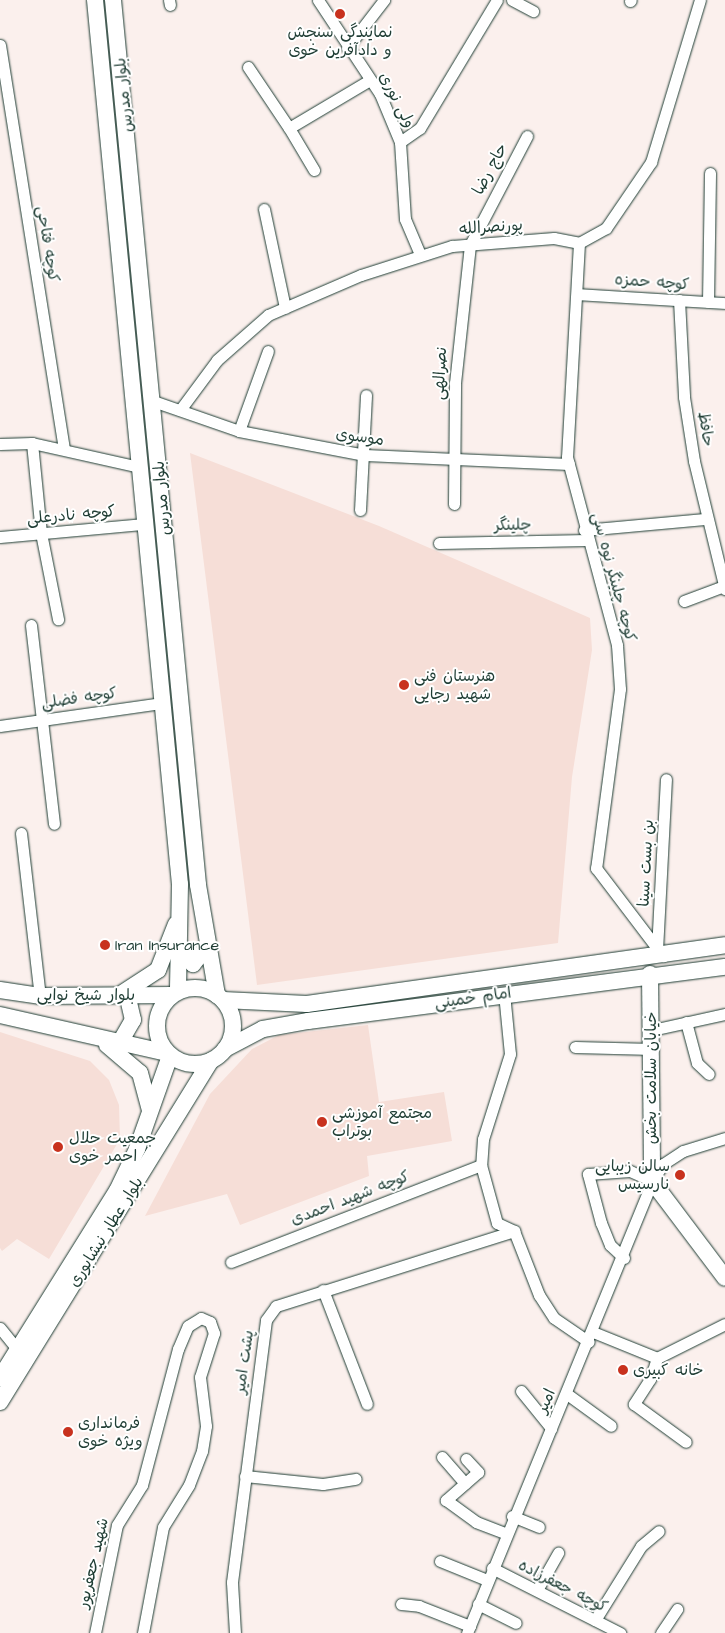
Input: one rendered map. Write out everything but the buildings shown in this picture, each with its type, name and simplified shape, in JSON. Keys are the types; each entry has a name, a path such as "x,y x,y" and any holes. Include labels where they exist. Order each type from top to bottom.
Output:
{"main road":[{"name":"بلوار مدرس","path":"95,0 180,908 181,948 175,993"},
{"name":"بلوار مدرس","path":"113,0 207,947 220,997"},
{"path":"119,1044 133,1020 123,995 158,970 180,908"},
{"name":"امام خمینی","path":"220,997 257,1004 307,1004 660,953 725,946"},
{"path":"181,948 193,964 207,947"},
{"name":"امام خمینی","path":"226,1048 263,1029 504,993 650,974 725,967"},
{"name":"خیابان سلامت بخش","path":"650,974 653,1049 652,1182"},
{"path":"198,988 220,997 233,1024 226,1048 211,1061 193,1064 169,1054 156,1023 175,993 198,988"},
{"name":"بلوار شیخ نوایی","path":"0,990 40,996 175,993"},
{"path":"257,1004 254,1018 263,1029"},
{"name":"بلوار شیخ نوایی","path":"0,1015 101,1040 169,1054"},
{"path":"101,1040 140,1073 150,1111"},
{"name":"بلوار عطار نیشابوری","path":"0,1378 116,1191 150,1111 169,1054"},
{"name":"بلوار عطار نیشابوری","path":"0,1402 211,1061"},
{"path":"652,1182 725,1278"}],"street":[{"name":"ولی نوری","path":"318,0 347,48 370,80 400,142 405,219 420,255"},
{"path":"347,48 384,0"},
{"path":"400,142 420,128 497,0"},
{"path":"512,0 533,11"},
{"path":"579,243 606,228 651,162 700,0"},
{"name":"کوچه فتاحی","path":"0,45 64,448"},
{"path":"248,66 314,170"},
{"path":"289,128 370,80"},
{"name":"حاج رضا","path":"470,245 527,136"},
{"path":"708,302 710,173"},
{"path":"264,209 285,308"},
{"name":"پورنصرالله","path":"180,410 217,360 268,315 420,255 470,245 554,238 579,243"},
{"name":"کوچه چلینگر نوه سی","path":"579,243 569,464 585,535 617,645 620,689 596,868 660,953"},
{"name":"نصرالهی","path":"454,504 452,460 457,346 470,245"},
{"name":"کوچه حمزه","path":"577,294 725,303"},
{"name":"حافظ","path":"679,300 684,397 705,519 725,587"},
{"path":"239,431 268,351"},
{"path":"360,510 365,456 366,395"},
{"name":"موسوی","path":"153,401 239,431 365,456 569,464"},
{"path":"0,444 32,443 64,448 138,467"},
{"path":"32,443 41,533 58,618"},
{"name":"چلینگر","path":"439,543 585,535 705,519"},
{"name":"کوچه نادرعلی","path":"0,538 144,524"},
{"path":"684,601 725,587"},
{"path":"31,625 45,720 54,824"},
{"name":"کوچه فضلی","path":"0,726 162,703"},
{"name":"بن بست سینا","path":"660,953 666,779"},
{"path":"21,834 40,996"},
{"path":"504,993 509,1062 483,1139 481,1165 487,1193 497,1223 514,1231 539,1295 554,1318 591,1337 657,1358"},
{"path":"652,1030 725,1014"},
{"path":"686,1022 697,1063 709,1074"},
{"path":"575,1047 653,1049"},
{"name":"امیر","path":"468,1630 512,1516 567,1394 624,1258 652,1182 664,1164 683,1151 725,1138"},
{"name":"کوچه شهید احمدی","path":"231,1262 481,1165"},
{"path":"624,1258 610,1245 601,1223 588,1174 630,1171 652,1182"},
{"name":"پشت امیر","path":"235,1633 232,1582 266,1320 276,1306 514,1231"},
{"path":"323,1290 367,1404"},
{"name":"شهید جعفرپور","path":"96,1633 117,1525 142,1485 178,1349 188,1326 201,1318 210,1322 214,1333 200,1377 206,1426 202,1450 193,1478 163,1527 143,1633"},
{"path":"686,1442 634,1404 657,1358 725,1324"},
{"path":"0,1328 18,1350"},
{"path":"521,1391 552,1428"},
{"path":"567,1394 611,1426"},
{"path":"442,1457 465,1483"},
{"path":"466,1459 478,1472 446,1500 476,1522 505,1533"},
{"path":"245,1476 323,1484 356,1479"},
{"path":"512,1516 539,1527"},
{"path":"595,1620 641,1546 659,1531"},
{"path":"537,1590 558,1553"},
{"path":"440,1561 487,1580"},
{"name":"کوچه جعفرزاده","path":"492,1568 620,1633"},
{"path":"401,1604 419,1606 468,1630"},
{"path":"478,1604 516,1623"},
{"path":"661,1633 676,1609"}],"shaded area":[{"name":"هنرستان فنی شهید رجایی","path":"190,453 379,526 590,618 592,650 572,777 558,943 257,985"},
{"name":"مجتمع آموزشی بوتراب","path":"368,1025 379,1102 444,1092 452,1141 367,1156 369,1176 240,1225 227,1194 145,1216 210,1094 252,1049 279,1035"},
{"name":"جمعیت حلال احمر خوی","path":"0,1032 90,1061 109,1080 119,1105 120,1139 49,1259 17,1239 2,1251 0,1248"}],"place":[{"name":"نمایندگی سنجش و دادآفرین خوی","path":"340,14"},
{"name":"هنرستان فنی شهید رجایی","path":"404,685"},
{"name":"Iran Insurance","path":"105,945"},
{"name":"مجتمع آموزشی بوتراب","path":"322,1122"},
{"name":"جمعیت حلال احمر خوی","path":"58,1147"},
{"name":"سالن زیبایی نارسیس","path":"680,1175"},
{"name":"خانه کبیری","path":"623,1370"},
{"name":"فرمانداری ویژه خوی","path":"68,1432"}]}
